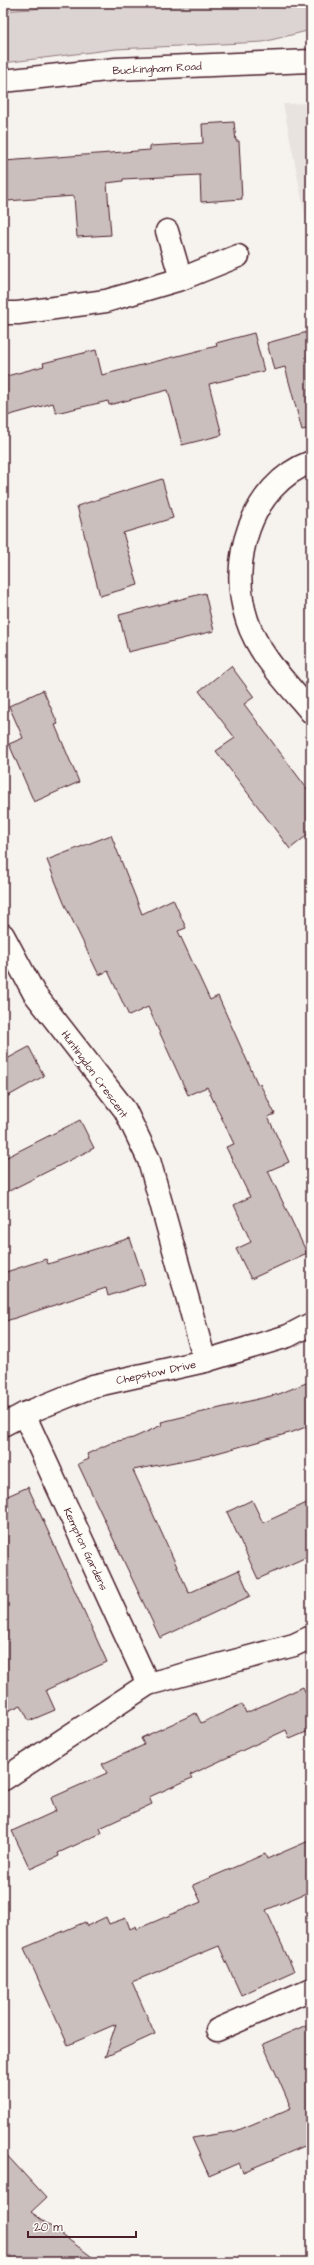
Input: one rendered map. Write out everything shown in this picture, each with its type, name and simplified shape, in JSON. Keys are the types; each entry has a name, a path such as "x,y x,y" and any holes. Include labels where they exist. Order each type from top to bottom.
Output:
{"street":[{"name":"Buckingham Road","path":"3,81 116,69 311,61"},
{"path":"167,231 182,279"},
{"path":"3,313 18,313 106,301 182,279 238,256"},
{"path":"311,462 275,485 256,512 242,548 239,584 247,621 265,655 311,712"},
{"name":"Huntingdon Crescent","path":"3,935 34,993 125,1110 149,1160 205,1362"},
{"name":"Chepstow Drive","path":"3,1426 24,1414 93,1386 205,1362 288,1336 311,1324"},
{"name":"Kempton Gardens","path":"24,1414 148,1684"},
{"path":"4,1779 148,1684 294,1644 311,1637"},
{"path":"217,2030 311,1989"}],"shaded area":[{"path":"113,3 311,3 311,30 263,42 116,49 3,63 3,11"},
{"path":"311,103 311,245 283,104"}],"building":[{"path":"234,122 236,141 239,141 242,199 201,202 200,175 123,179 123,181 107,183 111,235 77,237 74,196 7,201 4,161 150,150 150,146 203,143 202,124"},
{"path":"311,331 311,428 302,430 285,367 274,370 267,343"},
{"path":"254,333 264,371 209,384 222,435 182,445 168,390 109,405 108,401 56,413 53,403 3,417 3,377 44,366 43,363 96,350 102,375 217,346 216,343"},
{"path":"162,479 173,518 123,533 138,585 100,596 77,506"},
{"path":"205,593 214,631 128,652 119,615"},
{"path":"231,666 254,697 244,704 311,794 311,832 290,849 216,751 235,738 199,691"},
{"path":"43,690 58,724 55,725 79,782 34,802 9,744 23,738 9,706"},
{"path":"111,835 142,914 173,899 186,928 178,931 210,1000 218,996 258,1085 260,1084 275,1114 268,1117 289,1162 268,1171 307,1253 251,1279 236,1249 251,1242 234,1205 250,1197 226,1147 234,1144 207,1087 188,1095 148,1007 129,1016 108,971 99,975 64,903 47,860"},
{"path":"29,1047 44,1076 3,1099 3,1061"},
{"path":"80,1120 94,1148 3,1194 3,1159"},
{"path":"130,1238 145,1284 108,1296 106,1288 3,1322 3,1273 46,1259 48,1264"},
{"path":"311,1381 311,1425 293,1432 206,1456 133,1470 189,1593 239,1570 250,1596 160,1638 78,1464 89,1459 87,1454 113,1442 133,1438 162,1425 161,1422 279,1394"},
{"path":"28,1487 107,1662 46,1690 55,1710 29,1721 21,1705 3,1713 3,1498"},
{"path":"252,1500 263,1523 311,1501 311,1555 258,1579 227,1512"},
{"path":"303,1687 311,1704 311,1730 290,1739 286,1730 190,1775 192,1778 149,1797 152,1804 100,1828 102,1833 58,1853 59,1856 30,1869 12,1831 56,1811 51,1798 107,1773 102,1764 144,1745 141,1738 196,1713 201,1723 242,1704 246,1713"},
{"path":"311,1840 311,1891 266,1910 294,1971 241,1995 219,1946 132,1982 155,2034 105,2057 116,2024 68,2045 24,1948 85,1922 87,1926 106,1917 109,1924 126,1918 130,1929 136,1926 137,1929 201,1902 193,1885 265,1854 267,1859"},
{"path":"311,2023 311,2155 307,2145 243,2172 239,2163 209,2176 192,2138 236,2131 291,2108 263,2044"},
{"path":"3,2151 46,2198 31,2212 99,2262 3,2262"}]}
